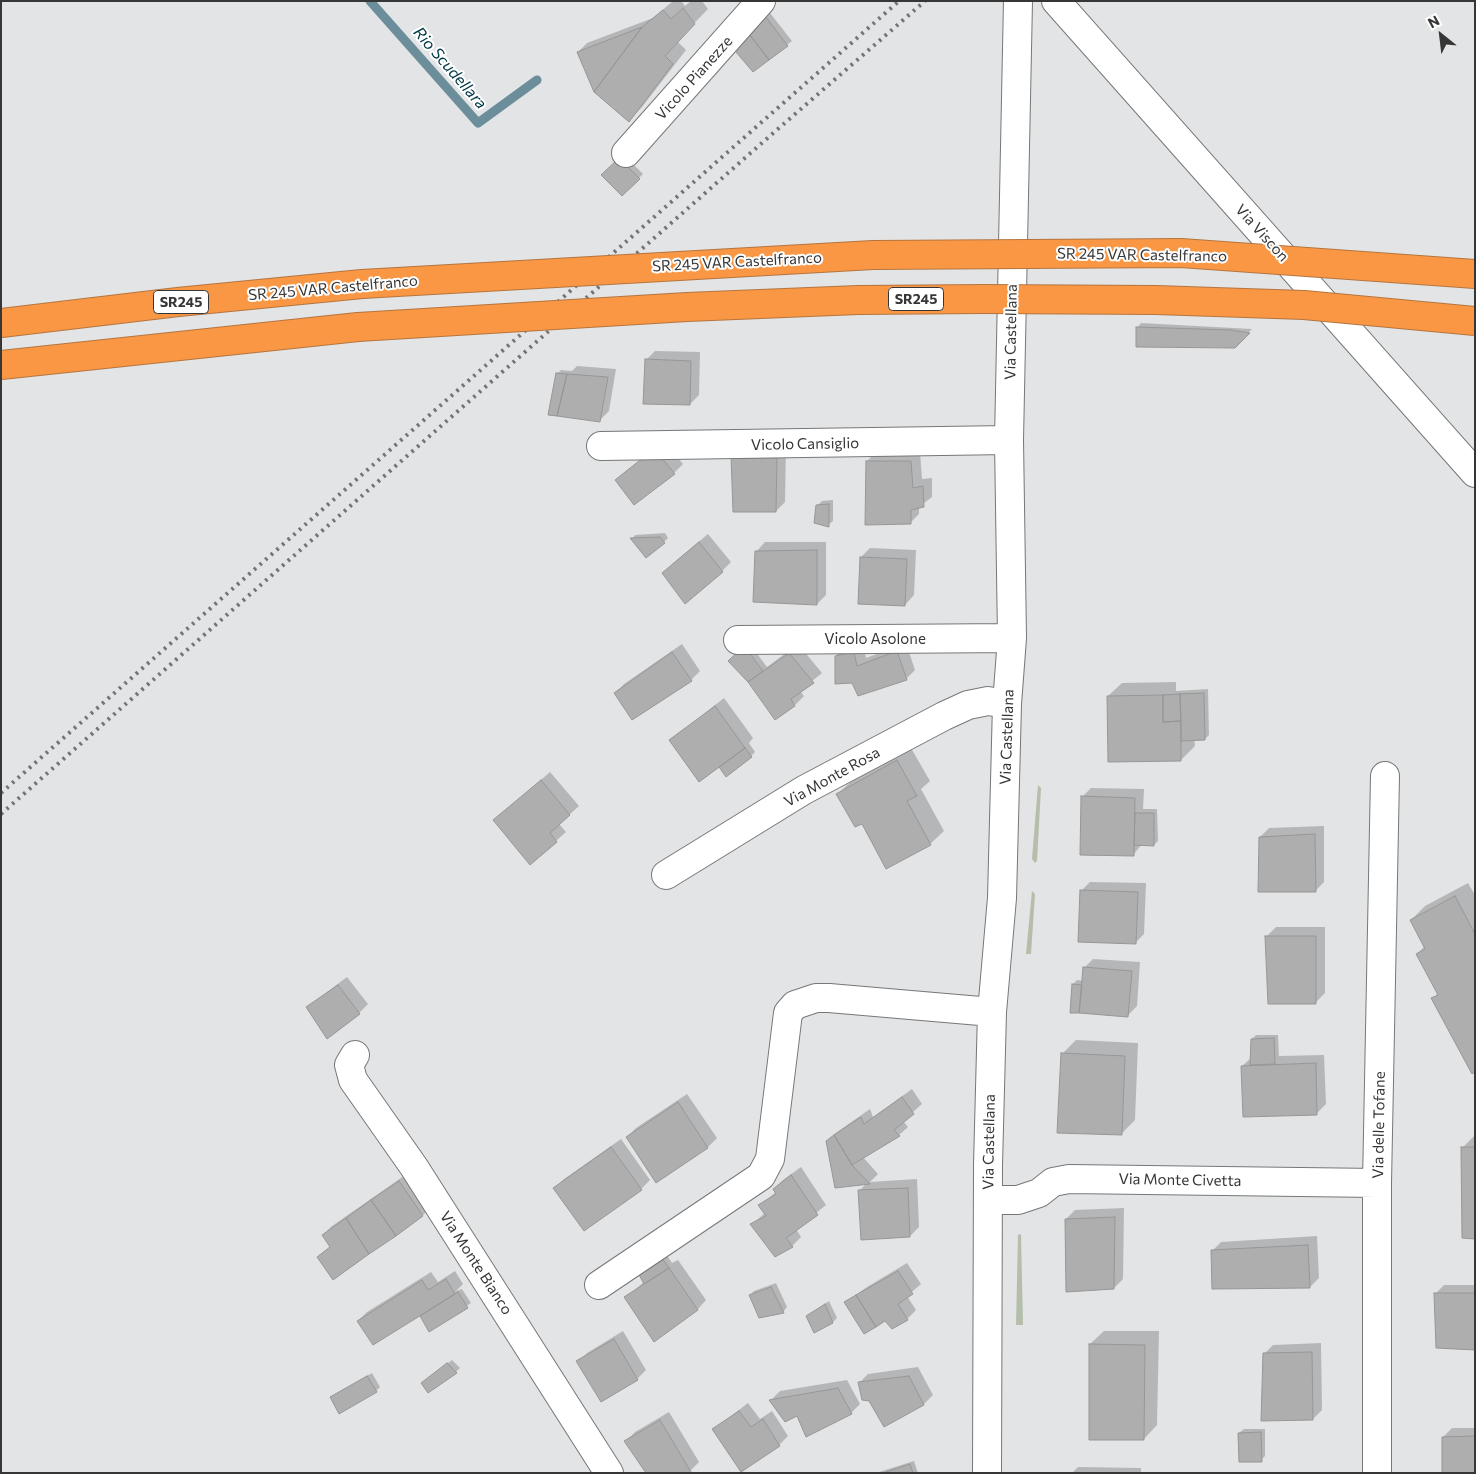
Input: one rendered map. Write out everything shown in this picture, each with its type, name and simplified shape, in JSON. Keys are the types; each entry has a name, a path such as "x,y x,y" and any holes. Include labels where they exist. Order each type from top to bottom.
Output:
{"highway":[{"name":"SR 245 VAR Castelfranco","path":"1,323 178,302 362,284 873,255 1181,253 1475,274"},
{"name":"SR245","path":"1,365 358,327 687,307 849,300 1156,300 1304,305 1475,321"}],"street":[{"name":"Vicolo Pianezze","path":"626,153 761,1"},
{"name":"Via Castellana","path":"986,1473 988,1200 992,1012 1002,891 1007,704 1012,638 1010,440 1018,1"},
{"name":"Via Viscon","path":"1056,1 1473,466"},
{"name":"Vicolo Cansiglio","path":"601,446 1010,440"},
{"name":"Vicolo Asolone","path":"738,640 1012,638"},
{"name":"Via Monte Rosa","path":"666,875 804,790 944,716 968,705 988,702 1007,704"},
{"name":"Via delle Tofane","path":"1377,1473 1377,1183 1386,776"},
{"path":"599,1285 760,1176 770,1159 788,1013 795,1005 822,998 992,1012"},
{"name":"Via Monte Bianco","path":"355,1055 349,1065 353,1080 414,1167 609,1473"},
{"name":"Via Monte Civetta","path":"988,1200 1018,1200 1039,1193 1053,1182 1069,1178 1377,1183"}],"green space":[{"path":"1038,785 1041,788 1037,861 1035,863 1032,859"},
{"path":"1032,891 1035,894 1031,954 1026,954"},
{"path":"1021,1234 1023,1325 1016,1325 1018,1235"}],"building":[{"path":"683,8 695,24 665,56 673,64 629,122 594,92 642,27 663,10 671,19"},
{"path":"765,16 788,46 769,60 746,30"},
{"path":"642,27 594,92 577,52"},
{"path":"746,30 769,60 753,72 730,45"},
{"path":"619,158 640,179 622,196 601,175"},
{"path":"1136,327 1231,330 1250,333 1235,348 1136,347"},
{"path":"645,359 691,361 690,405 643,404"},
{"path":"556,373 567,374 557,416 548,415"},
{"path":"567,374 608,377 600,422 557,416"},
{"path":"654,449 675,474 634,505 615,480"},
{"path":"777,455 776,512 733,512 731,456"},
{"path":"866,461 911,461 913,488 923,486 924,507 911,510 911,524 865,525"},
{"path":"829,504 829,527 814,523 816,505"},
{"path":"660,537 665,543 646,558 630,538"},
{"path":"699,542 723,572 685,604 662,573"},
{"path":"817,550 817,605 753,602 755,551"},
{"path":"860,557 907,559 905,606 858,604"},
{"path":"744,646 763,671 748,682 728,661"},
{"path":"897,651 907,680 858,696 852,683 835,684 835,656 854,652 857,666"},
{"path":"672,652 692,681 632,720 614,693"},
{"path":"789,653 814,683 791,699 795,706 775,720 748,682"},
{"path":"1204,693 1205,740 1181,741 1180,694"},
{"path":"1180,694 1181,721 1163,722 1163,695"},
{"path":"1163,695 1163,722 1181,721 1181,761 1108,762 1107,696"},
{"path":"715,706 745,748 699,782 669,740"},
{"path":"745,748 752,757 726,777 719,767"},
{"path":"897,760 917,796 907,801 931,845 886,869 862,824 855,827 836,794"},
{"path":"541,780 570,815 550,833 557,842 530,865 493,820"},
{"path":"1081,796 1135,798 1134,856 1080,855"},
{"path":"1135,813 1154,813 1154,846 1134,845"},
{"path":"1315,834 1316,892 1258,892 1259,837"},
{"path":"1080,890 1138,892 1136,944 1078,942"},
{"path":"1455,896 1475,934 1475,1072 1472,1074 1431,998 1438,995 1416,954 1425,949 1410,920"},
{"path":"1265,936 1316,936 1316,1004 1268,1004"},
{"path":"1083,967 1132,971 1128,1017 1079,1013"},
{"path":"1072,984 1082,985 1079,1013 1070,1013"},
{"path":"338,985 360,1014 327,1039 306,1007"},
{"path":"1274,1038 1275,1064 1250,1065 1251,1039"},
{"path":"1061,1053 1125,1056 1122,1135 1057,1133"},
{"path":"1316,1063 1317,1115 1243,1117 1241,1066"},
{"path":"902,1097 914,1114 894,1130 900,1136 852,1165 834,1135 861,1117 864,1124"},
{"path":"678,1102 708,1148 656,1183 626,1137"},
{"path":"834,1135 852,1165 870,1184 835,1188 826,1141"},
{"path":"611,1147 642,1190 584,1231 553,1188"},
{"path":"1461,1147 1475,1147 1475,1239 1462,1238"},
{"path":"791,1175 818,1215 786,1238 793,1247 775,1257 750,1224 766,1216 758,1205 776,1194 773,1189"},
{"path":"399,1181 423,1216 396,1236 371,1200"},
{"path":"908,1188 910,1237 861,1240 858,1190"},
{"path":"371,1200 396,1236 369,1254 346,1218"},
{"path":"1115,1217 1114,1289 1066,1292 1065,1219"},
{"path":"346,1218 369,1254 333,1280 317,1257 330,1247 322,1235"},
{"path":"1308,1245 1310,1288 1212,1289 1211,1250"},
{"path":"659,1254 669,1268 644,1284 636,1269"},
{"path":"669,1268 698,1310 654,1342 624,1297"},
{"path":"898,1271 913,1294 898,1304 908,1320 892,1329 885,1321 876,1327 856,1295"},
{"path":"446,1279 455,1294 373,1345 357,1321 422,1280 428,1290"},
{"path":"771,1287 784,1313 759,1318 749,1295"},
{"path":"458,1292 468,1308 429,1332 420,1316"},
{"path":"1434,1293 1475,1293 1475,1350 1436,1348"},
{"path":"856,1295 876,1327 864,1334 844,1302"},
{"path":"825,1304 833,1323 814,1333 806,1316"},
{"path":"614,1339 638,1380 601,1402 576,1361"},
{"path":"1089,1344 1145,1345 1144,1440 1089,1440"},
{"path":"1312,1352 1313,1420 1261,1421 1263,1353"},
{"path":"447,1363 457,1373 428,1393 421,1383"},
{"path":"367,1376 377,1392 339,1414 330,1397"},
{"path":"909,1376 924,1405 884,1427 869,1401 862,1400 858,1382"},
{"path":"838,1388 852,1414 806,1437 797,1416 785,1422 769,1400"},
{"path":"739,1411 751,1427 763,1419 780,1446 741,1472 712,1429"},
{"path":"660,1420 690,1473 646,1473 624,1441"},
{"path":"1261,1432 1262,1462 1239,1462 1238,1433"},
{"path":"1475,1436 1475,1473 1442,1473 1442,1437"},
{"path":"910,1464 913,1473 883,1473"}],"waterway":[{"name":"Rio Scudellara","path":"370,1 478,123 537,80"}],"railway":[{"path":"1,793 899,1"},
{"path":"1,814 925,1"}]}
